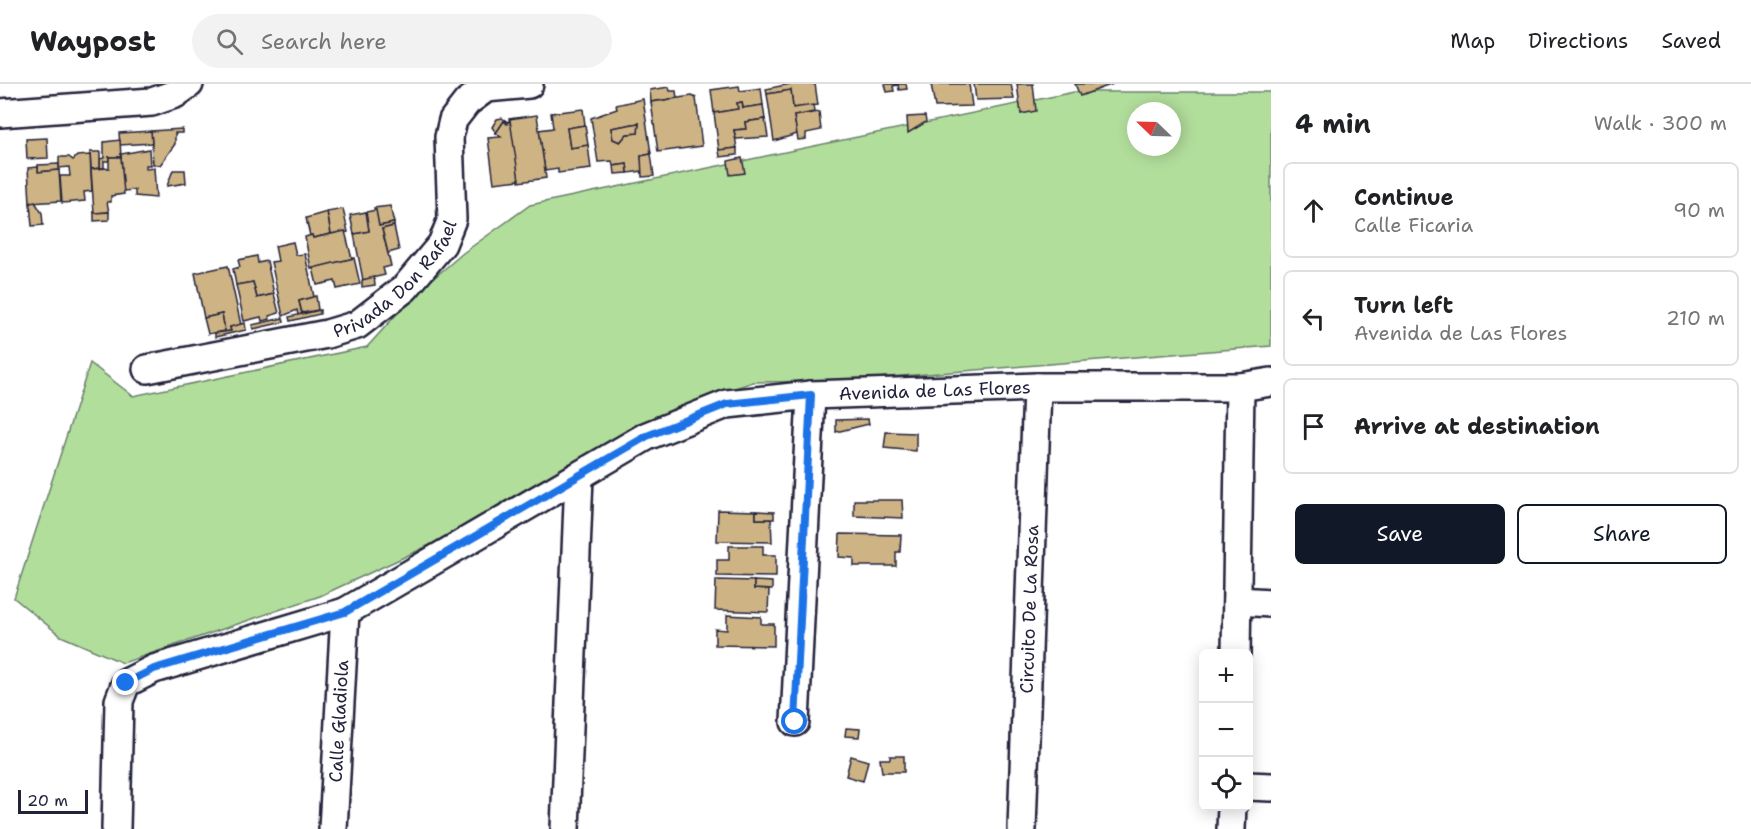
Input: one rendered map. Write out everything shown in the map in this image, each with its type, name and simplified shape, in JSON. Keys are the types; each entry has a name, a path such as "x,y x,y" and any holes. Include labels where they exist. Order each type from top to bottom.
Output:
{"street":[{"path":"0,113 152,102 175,94 189,84"},
{"name":"Privada Don Rafael","path":"147,369 327,334 357,325 376,313 405,288 442,244 449,232 452,219 449,137 453,120 467,102 486,88 529,84"},
{"name":"Avenida de Las Flores","path":"116,829 119,701 126,683 154,669 345,612 647,436 727,404 811,395 1037,387 1240,387 1271,382"},
{"name":"Circuito De La Rosa","path":"1022,829 1037,387"},
{"path":"1236,649 1240,387"},
{"path":"795,722 811,395"},
{"path":"565,829 579,477"},
{"path":"1237,601 1271,603"},
{"name":"Calle Gladiola","path":"333,829 345,612"},
{"path":"1253,786 1271,787"},
{"path":"1232,811 1232,829"}],"green space":[{"path":"1074,92 1271,92 1271,346 840,381 753,382 673,409 430,545 320,596 123,663 61,636 14,598 90,363 133,396 367,347 413,296 463,253 530,205"}],"building":[{"path":"790,84 815,84 818,105 793,108 791,90 767,94 766,89"},
{"path":"885,84 906,84 907,89 899,90 898,85 893,86 894,91 887,92"},
{"path":"931,84 969,84 972,106 935,107"},
{"path":"974,84 1011,84 1014,99 976,100"},
{"path":"1017,84 1033,84 1036,111 1021,114"},
{"path":"1075,84 1113,84 1080,96"},
{"path":"739,86 740,91 761,88 763,105 743,108 742,102 737,103 738,109 714,113 711,90"},
{"path":"669,87 670,91 676,91 677,98 651,102 650,90"},
{"path":"791,90 793,108 813,105 814,112 794,116 797,134 774,141 767,94"},
{"path":"692,96 696,98 702,146 658,152 651,102"},
{"path":"643,99 651,154 641,156 643,171 628,173 627,164 613,166 612,161 598,162 591,118 617,109 616,105","holes":["639,123 638,133 627,134 620,142 613,139 611,128"]},
{"path":"742,102 743,108 763,105 765,119 745,122 746,129 734,130 737,148 719,150 714,113 738,109 737,103"},
{"path":"583,109 585,125 567,128 570,148 588,145 591,169 558,173 558,169 545,171 539,130 553,128 551,113"},
{"path":"819,112 821,130 806,133 806,139 798,140 794,116"},
{"path":"537,115 546,178 519,182 509,119"},
{"path":"925,116 926,122 908,133 907,117"},
{"path":"502,118 508,122 504,121 496,133 492,127 497,119"},
{"path":"765,119 768,137 736,139 734,130 746,129 745,122"},
{"path":"510,120 519,180 494,183 488,138 501,137 496,133 504,121 507,124"},
{"path":"639,123 638,133 627,134 620,142 613,139 611,128"},
{"path":"585,125 588,145 570,148 567,128"},
{"path":"182,129 182,133 175,133 175,144 160,165 153,164 151,131"},
{"path":"151,131 152,143 120,145 119,133"},
{"path":"47,138 48,158 27,159 26,139"},
{"path":"120,140 121,157 109,157 109,161 104,161 104,168 100,168 100,159 104,158 104,142"},
{"path":"737,148 737,155 720,157 719,150"},
{"path":"149,149 150,165 146,165 146,169 154,168 156,198 135,196 135,190 123,191 121,154"},
{"path":"90,152 100,152 100,168 91,169"},
{"path":"651,154 654,176 642,177 641,156"},
{"path":"90,155 92,191 84,192 85,201 62,203 60,176 70,176 69,167 59,168 59,157 69,157 73,160 77,156"},
{"path":"109,157 121,157 124,194 111,196 111,202 107,202 109,212 94,213 91,169 109,168"},
{"path":"742,158 745,173 730,175 728,161"},
{"path":"59,164 59,170 38,172 38,165"},
{"path":"627,164 628,173 615,174 614,166"},
{"path":"38,167 38,172 59,170 61,201 30,203 28,168"},
{"path":"173,170 185,170 186,183 167,186"},
{"path":"35,202 42,213 43,225 32,226 30,203"},
{"path":"390,206 394,223 379,226 374,208"},
{"path":"343,209 348,232 331,234 327,212"},
{"path":"376,210 379,226 394,223 394,226 382,229 391,266 383,268 385,275 363,280 354,234 369,231 366,212"},
{"path":"109,212 109,220 94,221 94,213"},
{"path":"327,212 331,234 313,238 312,235 310,236 306,218"},
{"path":"366,212 369,231 354,234 350,215"},
{"path":"394,226 399,250 388,253 382,229"},
{"path":"345,231 352,259 311,269 305,237 312,235 313,238"},
{"path":"293,242 296,255 305,254 314,297 299,301 302,314 298,315 297,310 283,316 271,262 278,261 275,246"},
{"path":"257,256 258,263 267,261 274,294 257,298 253,282 236,285 233,269 240,267 238,260"},
{"path":"354,258 360,284 337,289 335,281 317,285 313,268"},
{"path":"228,266 241,325 230,327 231,331 225,332 222,314 204,318 195,273"},
{"path":"374,277 375,285 362,287 362,280"},
{"path":"253,282 257,298 274,294 279,313 269,316 270,319 262,321 261,317 244,321 236,285"},
{"path":"316,296 318,310 302,313 299,301"},
{"path":"320,310 320,314 290,321 289,317"},
{"path":"222,314 225,331 208,334 204,318"},
{"path":"283,318 284,322 253,329 252,325"},
{"path":"245,323 246,330 215,337 215,333 231,331 230,327"},
{"path":"868,419 869,424 836,432 836,420"},
{"path":"886,432 916,433 916,451 884,448"},
{"path":"854,500 902,500 903,518 854,516"},
{"path":"718,510 756,511 756,519 771,519 772,542 717,541"},
{"path":"756,511 774,512 774,519 756,519"},
{"path":"840,534 901,535 900,552 896,552 896,566 854,566 854,558 839,557"},
{"path":"729,546 763,546 763,555 776,555 776,577 717,576 717,560 729,560"},
{"path":"716,580 754,581 754,589 769,590 768,612 715,610"},
{"path":"754,581 772,582 772,590 754,589"},
{"path":"727,615 761,617 761,624 774,624 774,646 715,645 715,629 727,630"},
{"path":"846,728 860,729 859,737 845,736"},
{"path":"851,756 868,761 863,781 846,776"},
{"path":"890,756 904,756 904,772 882,772 880,759 890,759"}],"route":[{"path":"126,683 154,669 345,612 647,436 727,404 811,395 795,722"}]}
